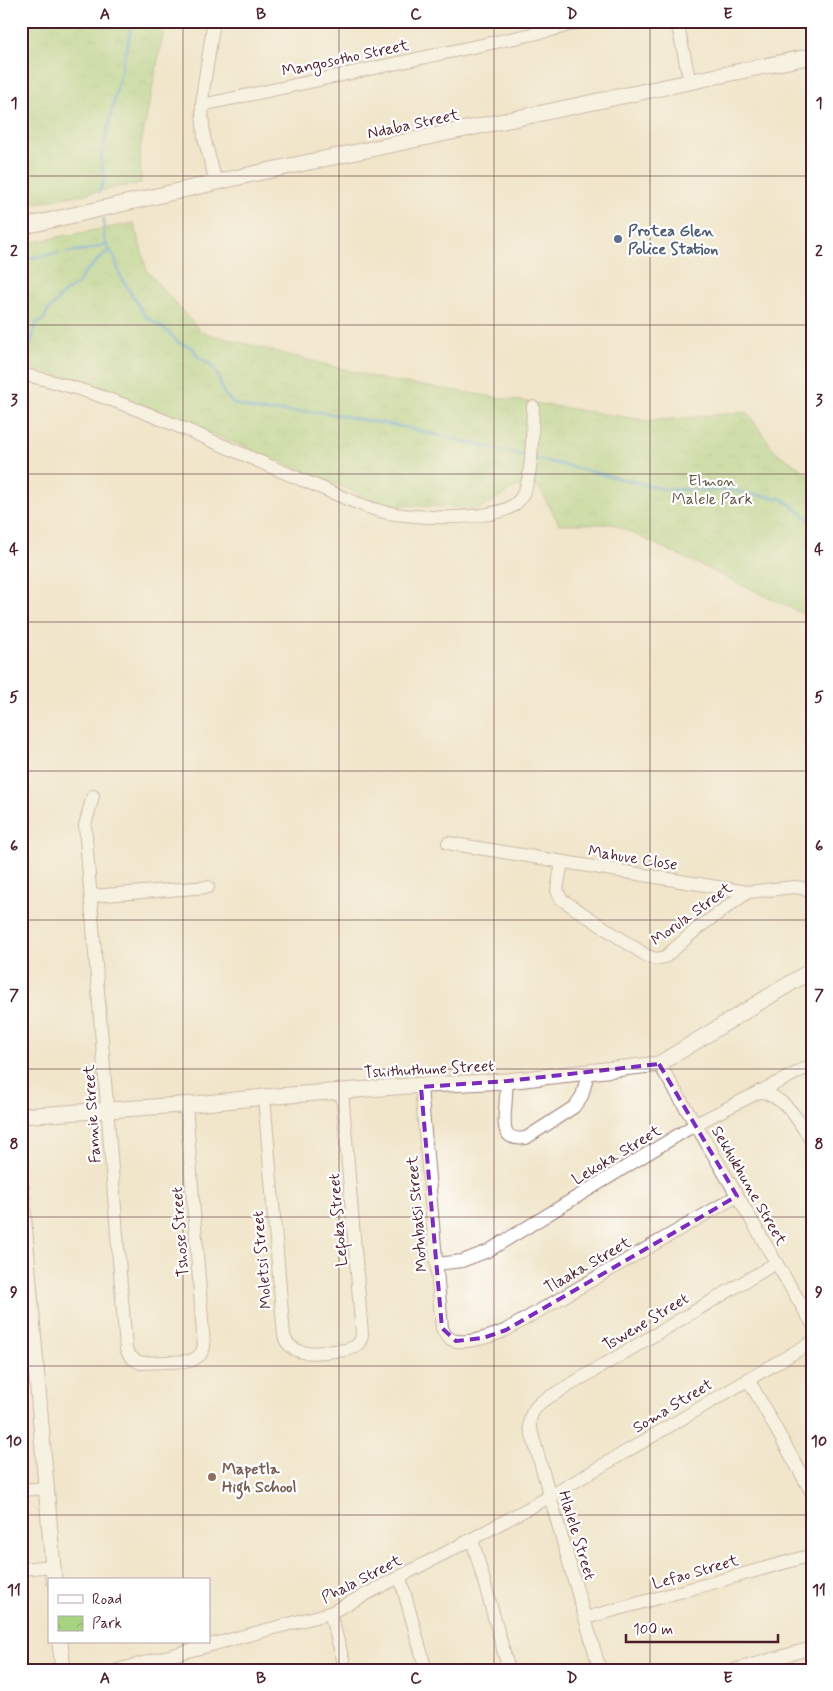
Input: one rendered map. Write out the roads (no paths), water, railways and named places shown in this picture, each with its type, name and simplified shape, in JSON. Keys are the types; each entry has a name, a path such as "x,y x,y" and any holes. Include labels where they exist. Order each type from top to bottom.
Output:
{"street":[{"name":"Mangosotho Street","path":"202,105 542,32 583,21"},
{"path":"678,21 690,83"},
{"path":"216,182 204,132 202,105 217,22"},
{"name":"Ndaba Street","path":"21,227 216,182 812,56"},
{"path":"21,374 59,382 123,404 378,511 416,516 461,518 490,513 514,505 524,493 530,472 532,408"},
{"name":"Fannie Street","path":"93,796 85,825 126,1349 128,1355 141,1363 191,1361 200,1355"},
{"name":"Mahuve Close","path":"448,843 748,892 794,887 806,889 812,893"},
{"name":"Morula Street","path":"562,862 557,890 561,900 647,956 656,959 665,957 691,934 748,892"},
{"path":"90,896 208,887"},
{"name":"Tshithuthune Street","path":"21,1116 186,1105 342,1091 507,1082 659,1064 812,970"},
{"name":"Sekhukhune Street","path":"659,1064 812,1323"},
{"name":"Lekoka Street","path":"436,1264 462,1261 488,1251 696,1124 812,1065"},
{"path":"507,1082 504,1128 508,1135 517,1139 526,1138 574,1107 582,1096 588,1073"},
{"name":"Motubatsi Street","path":"421,1087 442,1328 448,1337"},
{"name":"Lefoka Street","path":"342,1091 362,1334 362,1340 359,1344"},
{"path":"759,1091 768,1093 784,1102 812,1142"},
{"name":"Moletsi Street","path":"264,1097 286,1342 291,1349 298,1353 345,1350 359,1344"},
{"name":"Tshose Street","path":"186,1105 204,1347 200,1355"},
{"path":"21,1187 28,1360 48,1488 53,1573 21,1569"},
{"name":"Tlaaka Street","path":"448,1337 456,1341 483,1338 506,1330 737,1196"},
{"name":"Tswene Street","path":"533,1409 541,1402 776,1263"},
{"name":"Soma Street","path":"549,1497 812,1342"},
{"path":"748,1379 812,1493"},
{"name":"Hlalele Street","path":"533,1409 529,1420 530,1427 600,1670"},
{"path":"21,1490 48,1488"},
{"name":"Phala Street","path":"117,1670 330,1613 549,1497"},
{"path":"472,1539 509,1670"},
{"name":"Lefao Street","path":"586,1618 812,1555"},
{"path":"400,1577 426,1670"},
{"path":"330,1613 346,1670"},
{"path":"60,1644 63,1670"},
{"path":"734,1670 812,1648"}],"waterway":[{"path":"99,192 104,180 101,158 130,33 130,21"},
{"path":"104,219 104,238 106,244 115,258 120,275 145,316 166,330 179,343 193,348 198,357 209,363 216,371 224,394 234,404 260,411 320,412 404,427 528,457"},
{"path":"67,252 91,249 106,244"},
{"path":"21,349 31,342 36,324 44,319 48,311 63,294 80,282 87,269 90,269 109,250"},
{"path":"21,260 58,253"},
{"path":"534,458 664,489 734,491 783,499 812,521"}],"place":[{"name":"Protea Glen Police Station","path":"618,239"},
{"name":"Mapetla High School","path":"212,1477"}],"park label":[{"name":"Elmon Malele Park","path":"712,489"}]}
